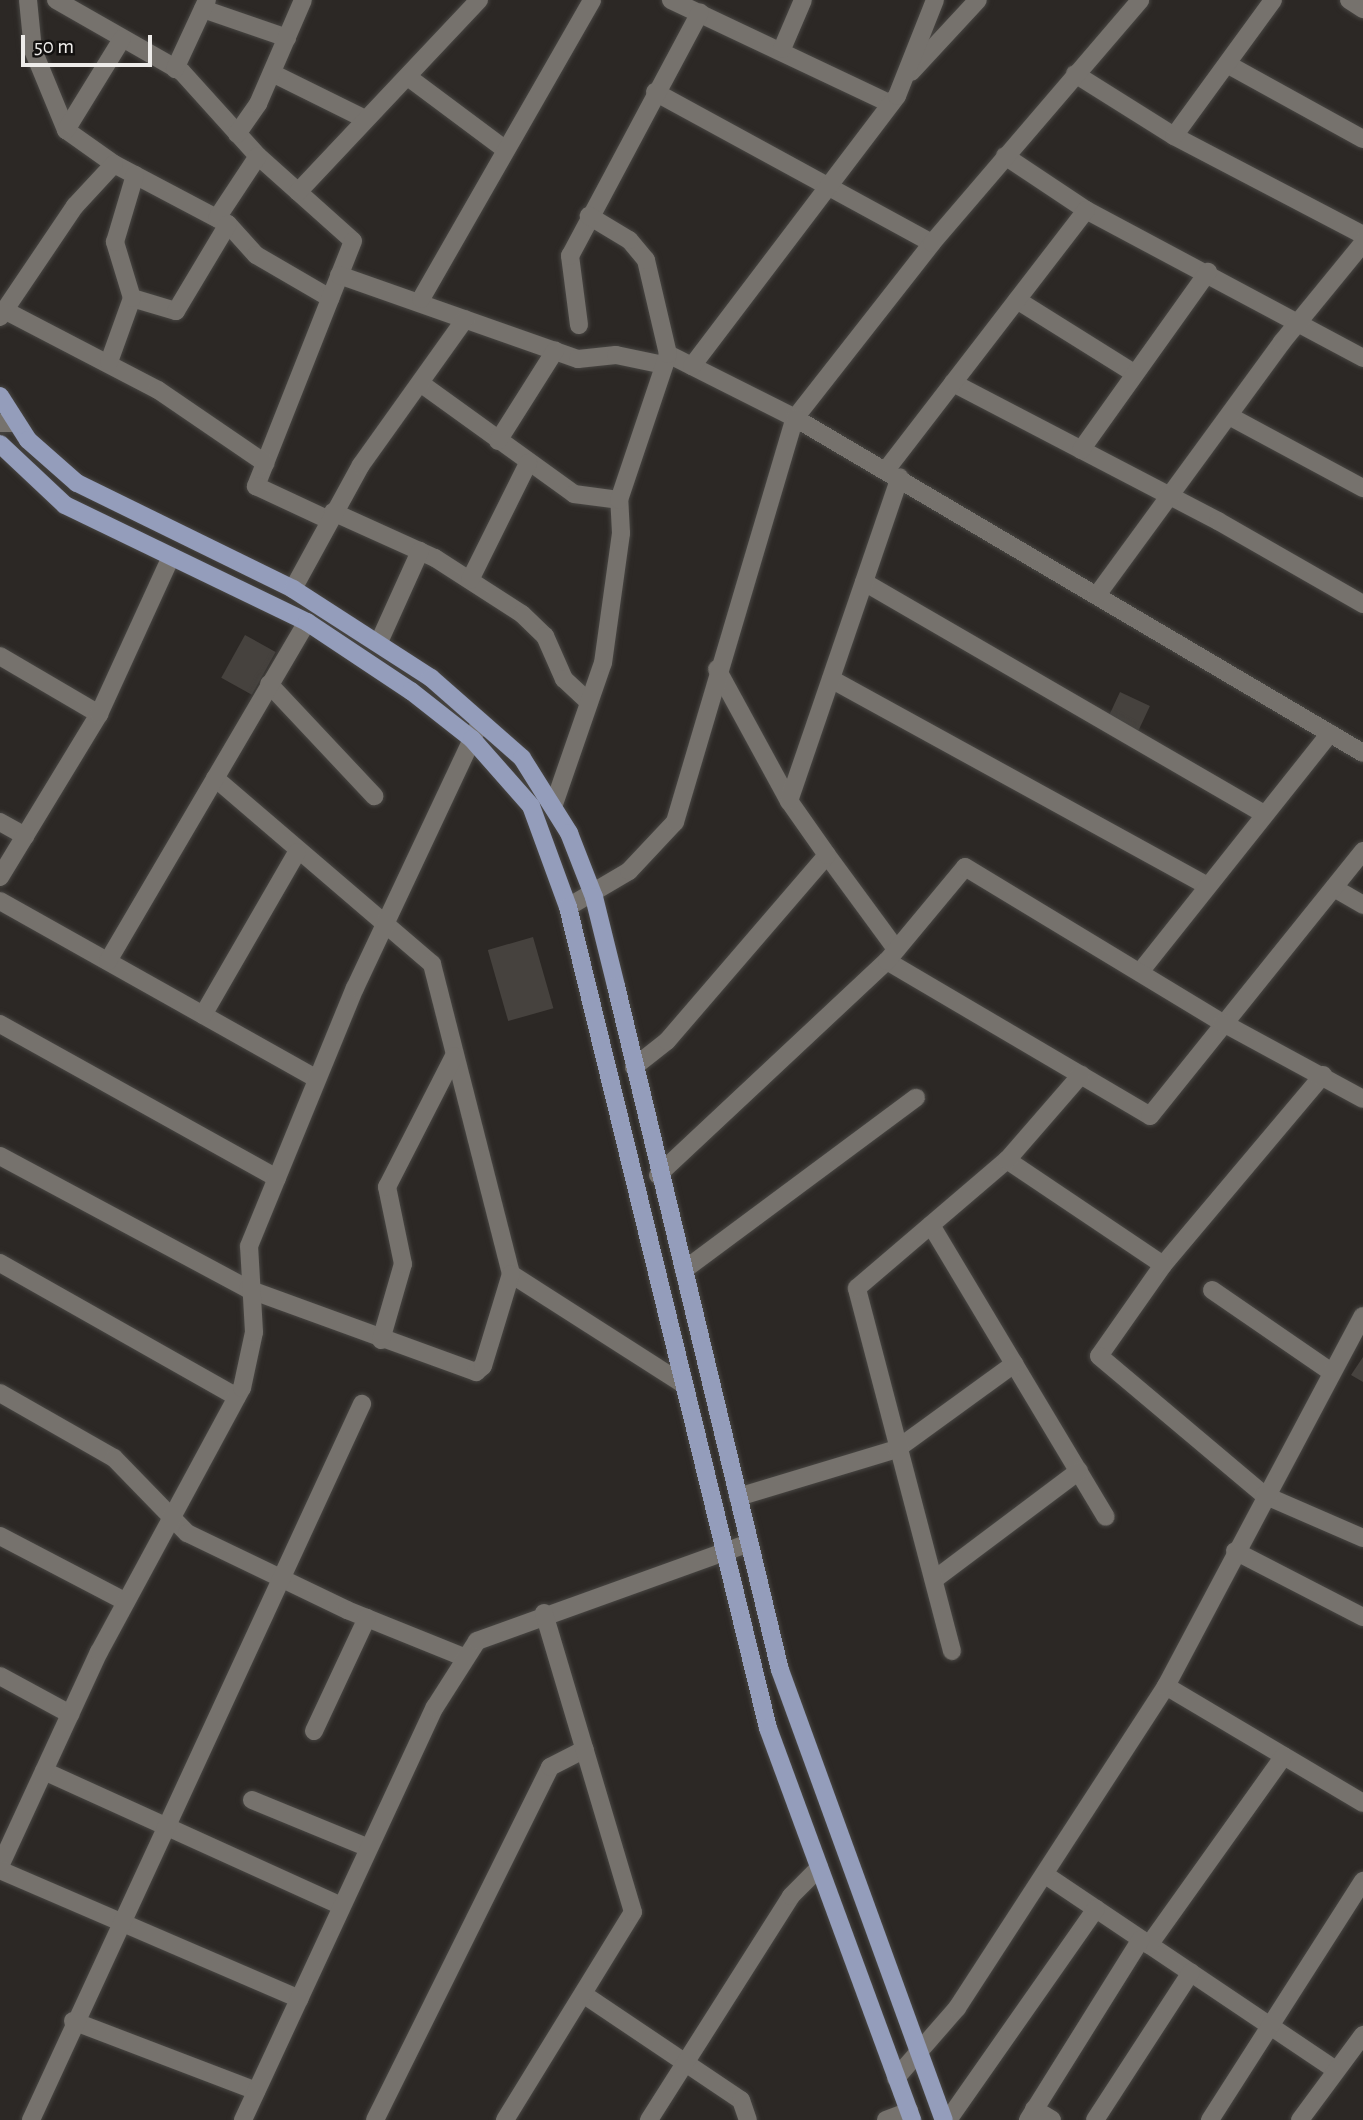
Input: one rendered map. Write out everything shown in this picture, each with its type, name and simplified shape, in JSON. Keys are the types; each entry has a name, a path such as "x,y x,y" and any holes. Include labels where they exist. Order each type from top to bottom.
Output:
{"main road":[{"path":"0,396 8,423 76,483 293,589 379,642 482,719 522,758 553,807 594,897 658,1175 684,1270 747,1544 780,1670 918,2056 946,2120"},
{"path":"0,444 65,505 307,622 472,739 531,806 568,907 722,1552 768,1728 910,2116"},
{"path":"645,1226 670,1219"}],"street":[{"path":"28,0 33,50 66,130 114,164 223,221 256,254 330,298"},
{"path":"56,0 176,69 258,156 353,241 256,486 420,551 470,580 545,636 564,678 589,702"},
{"path":"237,134 272,73 303,0"},
{"path":"298,192 479,0"},
{"path":"421,299 592,0"},
{"path":"671,0 782,49 891,104"},
{"path":"782,49 803,0"},
{"path":"692,366 825,185 891,104 904,80 935,0"},
{"path":"904,80 978,0"},
{"path":"568,907 594,897 675,822 718,669 795,418 932,243 1140,0"},
{"path":"1174,136 1273,0"},
{"path":"176,69 205,5 287,38"},
{"path":"579,325 580,304 568,270 589,216 700,13"},
{"path":"66,130 122,38"},
{"path":"1227,64 1363,139"},
{"path":"272,73 365,119"},
{"path":"1075,74 1174,136 1363,235"},
{"path":"408,77 506,149"},
{"path":"655,92 932,243"},
{"path":"132,298 176,312 258,156"},
{"path":"1005,156 1086,210 1208,272 1363,358"},
{"path":"114,164 75,206 4,315 109,362 265,463"},
{"path":"109,362 132,298 114,242 135,175"},
{"path":"789,801 864,582 893,474 953,383 1086,210"},
{"path":"553,807 589,702 611,620 619,500 666,359 646,260 629,240 589,216"},
{"path":"1097,595 1169,495 1231,417 1298,322 1363,243"},
{"path":"1081,450 1208,272"},
{"path":"339,275 421,299 465,319 578,359 616,355 666,359 692,366 795,418 893,474 1363,752"},
{"path":"1017,300 1134,373"},
{"path":"293,589 331,516 423,385 465,319"},
{"path":"498,441 555,351"},
{"path":"953,383 1169,495 1363,604"},
{"path":"423,385 574,494 619,500"},
{"path":"1231,417 1363,488"},
{"path":"470,580 528,463"},
{"path":"379,642 420,551"},
{"path":"0,877 99,713 171,557"},
{"path":"864,582 1264,814"},
{"path":"108,961 307,622"},
{"path":"0,656 99,713"},
{"path":"718,669 789,801 891,955 1150,1116 1363,851"},
{"path":"831,679 1205,885"},
{"path":"269,684 374,796"},
{"path":"299,1999 118,1923 0,1868 70,1714 126,1602 237,1398 254,1332 248,1289 248,1246 316,1078 385,922 482,719"},
{"path":"1140,972 1205,885 1330,733"},
{"path":"0,1156 248,1289 381,1340 480,1370 510,1274 432,964 385,922 297,852 215,778"},
{"path":"0,822 25,836"},
{"path":"203,1015 297,852"},
{"path":"634,1067 667,1041 827,855"},
{"path":"658,1175 891,955 965,867 1223,1023 1361,1093"},
{"path":"1334,888 1363,905"},
{"path":"0,901 316,1078"},
{"path":"0,1024 277,1178"},
{"path":"381,1340 403,1264 387,1187 454,1056"},
{"path":"952,1651 857,1288 1007,1160 1081,1075"},
{"path":"1323,1075 1163,1265 1099,1356 1264,1495 1363,1538"},
{"path":"684,1270 916,1098"},
{"path":"1007,1160 1163,1265"},
{"path":"931,1224 1106,1517"},
{"path":"0,1263 237,1398"},
{"path":"510,1274 682,1384"},
{"path":"1212,1290 1330,1371"},
{"path":"896,2078 918,2056 1047,1876 1166,1686 1330,1371 1363,1316"},
{"path":"738,1497 897,1449 1014,1364"},
{"path":"0,1393 114,1458 187,1533 367,1618 466,1658"},
{"path":"32,2120 118,1923 285,1580 362,1404"},
{"path":"935,1579 1079,1471"},
{"path":"0,1536 126,1602"},
{"path":"243,2120 435,1707 477,1642 544,1613 747,1544"},
{"path":"1235,1551 1363,1618"},
{"path":"505,2120 633,1912 544,1613"},
{"path":"314,1731 367,1618"},
{"path":"0,1676 70,1714"},
{"path":"1166,1686 1363,1803"},
{"path":"375,2120 550,1767 584,1749"},
{"path":"1052,2120 1031,2115 1145,1942 1284,1756"},
{"path":"44,1771 342,1906"},
{"path":"253,1800 369,1848"},
{"path":"649,2120 791,1896 819,1868"},
{"path":"1047,1876 1334,2069"},
{"path":"1210,2120 1363,1881"},
{"path":"946,2120 1096,1909"},
{"path":"1095,2120 1191,1972"},
{"path":"583,1994 741,2100 748,2120"},
{"path":"74,2021 256,2091"},
{"path":"1300,2120 1334,2069 1363,2035"},
{"path":"886,2120 910,2116"}],"building":[{"path":"245,635 276,652 252,695 221,678"},
{"path":"1120,692 1150,706 1138,730 1109,716"},
{"path":"533,937 553,1008 508,1021 488,950"},
{"path":"1363,1357 1363,1382 1351,1375"}]}
